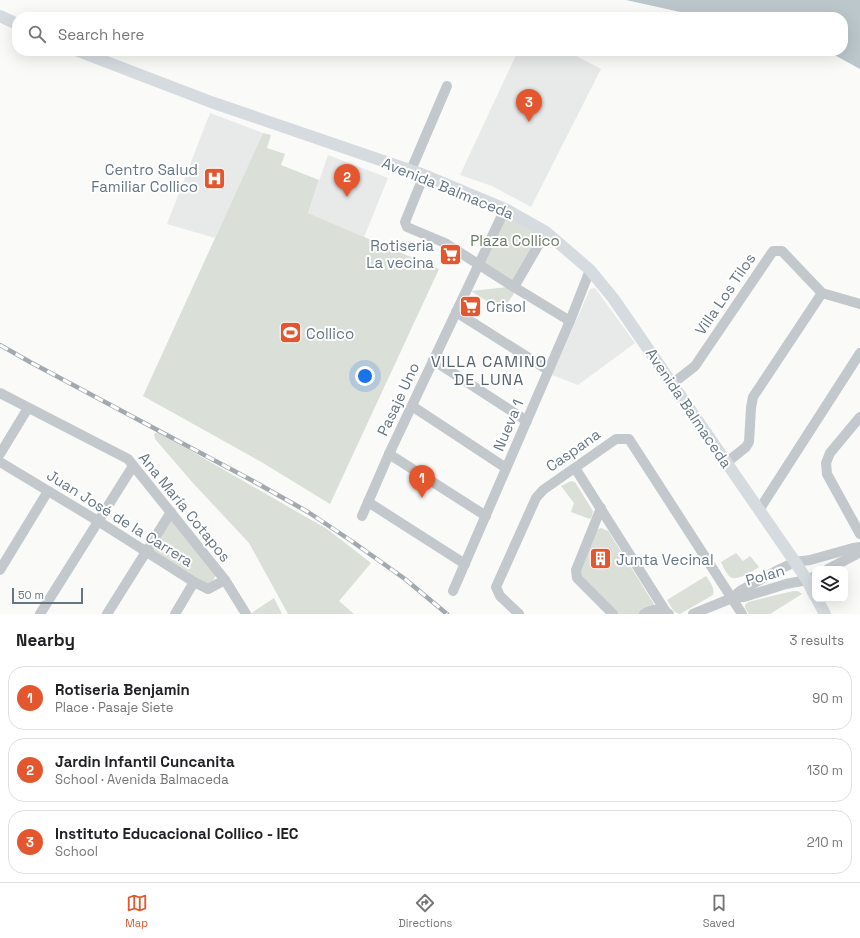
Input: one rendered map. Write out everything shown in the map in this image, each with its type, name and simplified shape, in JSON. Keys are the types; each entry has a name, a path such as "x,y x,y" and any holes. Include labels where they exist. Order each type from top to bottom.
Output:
{"main road":[{"path":"0,16 12,22"},
{"name":"Avenida Balmaceda","path":"91,56 211,102 424,175 505,209 546,232 590,270 613,298 795,562 811,578"},
{"path":"819,602 825,614"}],"street":[{"path":"411,170 447,86"},
{"path":"424,175 405,222 407,227 445,243 570,321"},
{"name":"Pasaje Uno","path":"362,516 389,454 505,209"},
{"path":"514,287 546,232"},
{"name":"Villa Los Tilos","path":"672,384 695,366 773,251 782,251 822,293"},
{"name":"Nueva 1","path":"453,591 570,321 590,270"},
{"path":"726,463 746,447 749,442 753,397 822,293 860,304"},
{"path":"456,312 548,370"},
{"path":"759,510 860,353"},
{"path":"433,360 527,420"},
{"name":"Ana María Cotapos","path":"0,393 128,459 225,580 246,614"},
{"path":"412,406 506,468"},
{"path":"0,454 28,408"},
{"path":"860,417 830,453 826,464 827,474 860,534"},
{"name":"Caspana","path":"519,614 500,596 496,587 536,498 543,490 616,439 629,439 742,614"},
{"path":"389,454 486,516"},
{"name":"Juan José de la Carrera","path":"0,462 98,521 194,582 208,589 225,580"},
{"path":"40,614 133,466"},
{"path":"575,468 667,613"},
{"path":"0,570 48,491"},
{"path":"368,502 465,564"},
{"path":"601,508 576,570 577,578 613,614"},
{"path":"107,614 171,512"},
{"name":"Polan","path":"732,598 740,591 795,562 810,560 860,547"},
{"path":"834,566 860,552"},
{"name":"Polan","path":"693,614 732,598 744,597 811,578"},
{"path":"174,614 194,582"},
{"path":"644,614 652,610 659,610 667,613"}],"shaded area":[{"path":"626,0 860,0 860,69 836,56 848,56 848,12 680,12"},
{"path":"516,56 576,56 601,69 531,207 492,186 460,175"},
{"name":"Centro Salud Familiar Collico","path":"210,113 263,133 215,238 167,224"},
{"path":"328,155 388,178 364,237 308,213"},
{"path":"595,288 635,343 578,385 552,375 590,289"}],"green space":[{"name":"Collico","path":"263,133 271,135 267,148 285,154 281,165 319,180 308,213 439,269 330,504 263,463 143,396"},
{"name":"Plaza Collico","path":"510,214 541,236 515,280 511,281 482,262 503,217"},
{"path":"508,287 515,292 502,311 471,291"},
{"path":"158,432 327,529 371,563 339,601 354,614 288,614 249,543 192,482 155,439 154,434"},
{"path":"571,481 575,482 593,511 590,519 571,512 574,503 561,486"},
{"path":"170,519 216,575 213,581 207,584 150,551"},
{"path":"601,528 608,531 654,604 654,608 641,614 613,614 577,577 595,530"},
{"path":"736,553 743,561 750,556 759,567 740,577 732,578 729,576 721,562"},
{"path":"706,576 713,587 713,595 680,614 672,609 667,600"},
{"path":"798,591 802,594 770,614 749,614 745,608 745,605 748,602"},
{"path":"274,598 282,614 250,614"}],"railway":[{"path":"0,345 308,512 405,579 447,614"}],"place":[{"name":"Instituto Educacional Collico - IEC","path":"529,122"},
{"name":"Centro Salud Familiar Collico","path":"214,178"},
{"name":"Jardin Infantil Cuncanita","path":"347,197"},
{"name":"Rotiseria La vecina","path":"450,254"},
{"name":"Crisol","path":"471,306"},
{"name":"Collico","path":"291,333"},
{"name":"Rotiseria Benjamin","path":"422,498"},
{"name":"Junta Vecinal","path":"601,559"}],"district":[{"name":"VILLA CAMINO DE LUNA","path":"489,370"}]}
